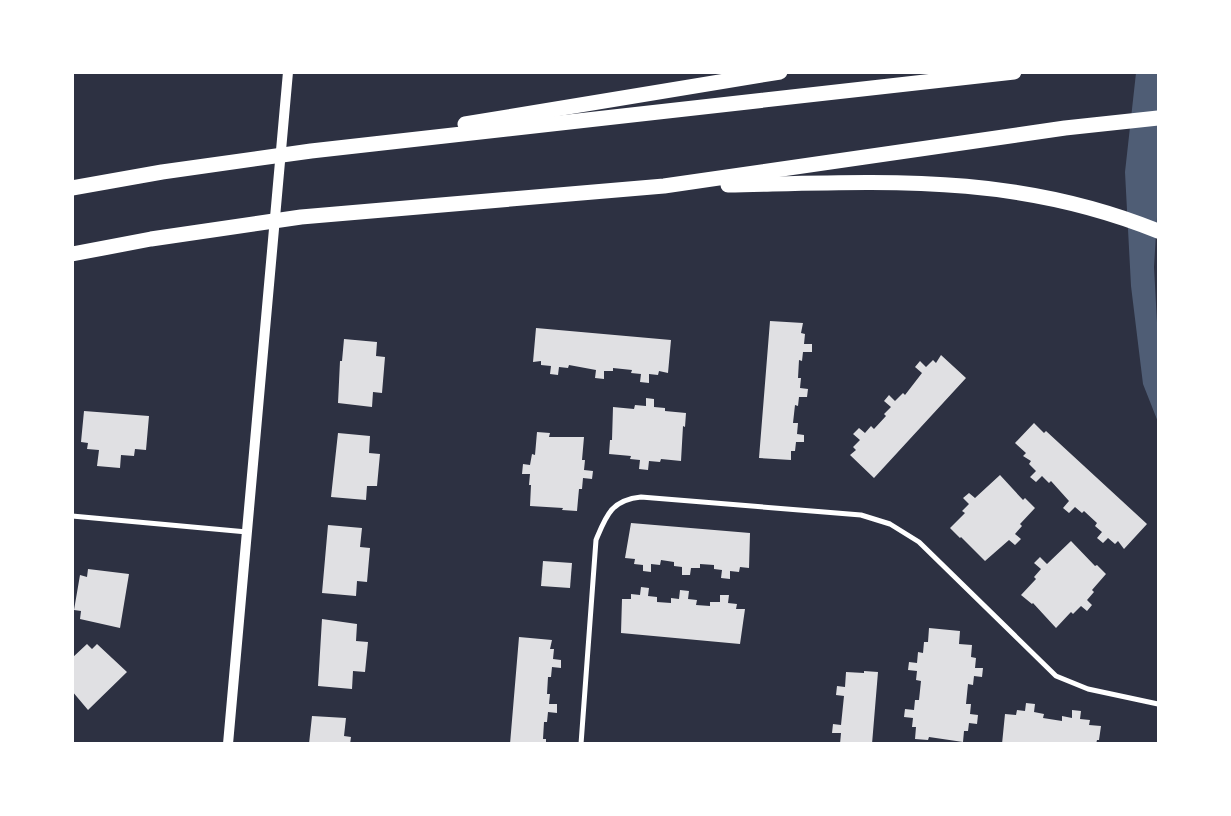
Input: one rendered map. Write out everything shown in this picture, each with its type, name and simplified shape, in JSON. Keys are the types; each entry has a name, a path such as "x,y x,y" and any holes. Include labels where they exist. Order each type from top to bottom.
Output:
{"highway":[{"path":"72,188 162,172 310,151 735,78 780,72"},
{"path":"310,151 1014,72"},
{"path":"72,254 161,237 301,217 664,186 1065,128 1158,118"},
{"path":"664,186 918,182 994,188 1060,199 1158,232"}],"main road":[{"path":"228,744 287,77"}],"street":[{"path":"581,744 596,540 599,528 610,510 630,499 644,497 861,515 882,520 919,542 1056,676 1088,689 1158,704"},
{"path":"72,516 247,532"}],"water":[{"path":"1136,73 1158,73 1158,201 1154,267 1158,341 1158,422 1143,384 1131,286 1125,172"}],"building":[{"path":"770,321 803,323 801,333 805,334 804,344 812,344 812,352 803,352 802,361 799,360 798,378 801,378 800,388 808,389 807,397 799,397 798,406 795,405 793,423 798,423 797,434 804,435 804,442 796,442 795,451 791,451 791,460 759,458"},
{"path":"536,328 671,340 668,373 659,371 658,375 649,374 649,383 640,382 641,374 631,373 632,370 613,368 613,371 604,371 604,379 595,378 596,370 569,365 568,368 559,367 558,375 550,374 551,366 541,365 541,361 533,362"},
{"path":"344,339 377,342 376,356 385,357 382,393 373,392 372,407 338,403 340,361 342,361"},
{"path":"941,355 966,378 874,478 850,455 856,450 853,447 860,440 853,434 859,428 865,433 871,426 874,429 886,416 884,414 891,407 884,401 889,395 895,401 903,393 905,395 922,373 915,367 920,361 926,367 933,360 936,363"},
{"path":"646,398 654,399 654,407 665,408 665,411 686,413 685,427 683,426 681,461 661,459 660,462 649,461 648,470 639,469 640,460 630,459 631,456 609,454 610,440 612,440 613,407 634,409 635,405 646,406"},
{"path":"84,411 149,416 146,450 135,449 134,456 121,455 120,468 97,466 99,450 87,449 88,443 81,442"},
{"path":"1034,423 1044,433 1046,431 1147,524 1124,549 1118,541 1115,544 1108,538 1103,543 1097,538 1102,532 1095,526 1097,523 1084,511 1082,513 1075,507 1069,513 1063,508 1069,501 1051,481 1049,483 1042,476 1036,482 1030,477 1036,471 1029,464 1031,461 1023,456 1026,453 1015,443"},
{"path":"537,432 550,433 549,437 584,437 582,460 585,460 584,470 593,471 592,479 583,478 582,489 579,489 577,511 562,510 563,508 530,506 530,474 522,474 523,464 530,465 532,454 535,455"},
{"path":"338,433 370,436 369,453 380,454 377,486 367,486 366,500 331,497"},
{"path":"1000,475 1023,500 1025,498 1035,508 1020,524 1022,526 1015,534 1021,539 1015,545 1009,540 985,561 950,528 965,513 962,511 969,504 963,498 969,493 975,498"},
{"path":"631,523 750,533 749,568 740,567 739,572 730,571 730,579 721,578 722,570 714,569 714,565 700,564 700,568 691,568 690,575 682,575 682,567 674,566 674,562 661,560 660,565 651,564 651,572 643,571 643,565 634,564 635,559 625,558"},
{"path":"328,525 362,528 360,547 370,548 367,582 357,581 356,596 322,593"},
{"path":"1071,541 1095,566 1097,565 1106,574 1092,590 1094,592 1087,600 1092,605 1087,611 1081,606 1073,614 1071,612 1056,628 1033,603 1021,595 1036,579 1034,577 1041,569 1034,563 1040,557 1047,564"},
{"path":"543,561 572,563 570,588 541,586"},
{"path":"88,569 129,574 120,628 80,619 81,611 74,610 80,575 87,577"},
{"path":"641,587 649,588 648,596 657,597 657,602 671,603 671,598 679,599 680,590 689,591 688,599 697,600 696,605 710,606 710,602 720,602 720,595 729,595 728,603 737,604 736,609 745,609 740,644 621,633 622,599 631,599 631,594 640,595"},
{"path":"322,619 357,624 356,641 368,642 365,672 353,671 352,689 318,686"},
{"path":"929,628 960,631 959,644 972,645 971,657 976,658 975,668 983,668 982,677 974,676 973,685 968,684 966,704 971,704 970,714 978,715 977,724 969,723 968,731 964,731 963,742 929,737 928,740 915,739 916,727 912,727 913,718 904,717 905,709 914,710 915,700 919,700 921,681 916,680 917,671 908,670 909,662 917,663 918,652 923,653 924,642 928,642"},
{"path":"519,637 552,640 550,649 554,649 553,659 561,660 561,668 552,667 551,677 548,677 547,694 550,694 549,704 557,704 557,713 548,712 547,722 544,722 543,739 546,739 546,744 510,744"},
{"path":"87,644 92,649 97,644 127,672 88,710 72,691 72,658"},
{"path":"864,671 878,672 872,744 840,744 841,733 832,733 833,724 841,725 844,696 836,695 837,686 845,687 846,672 864,673"},
{"path":"1026,703 1035,704 1034,712 1044,714 1043,718 1062,721 1062,716 1072,718 1072,710 1081,711 1080,719 1090,720 1089,725 1101,726 1099,740 1097,740 1096,744 1002,744 1005,714 1016,715 1017,710 1025,711"},
{"path":"312,716 346,718 344,736 351,737 350,744 309,744"}]}
